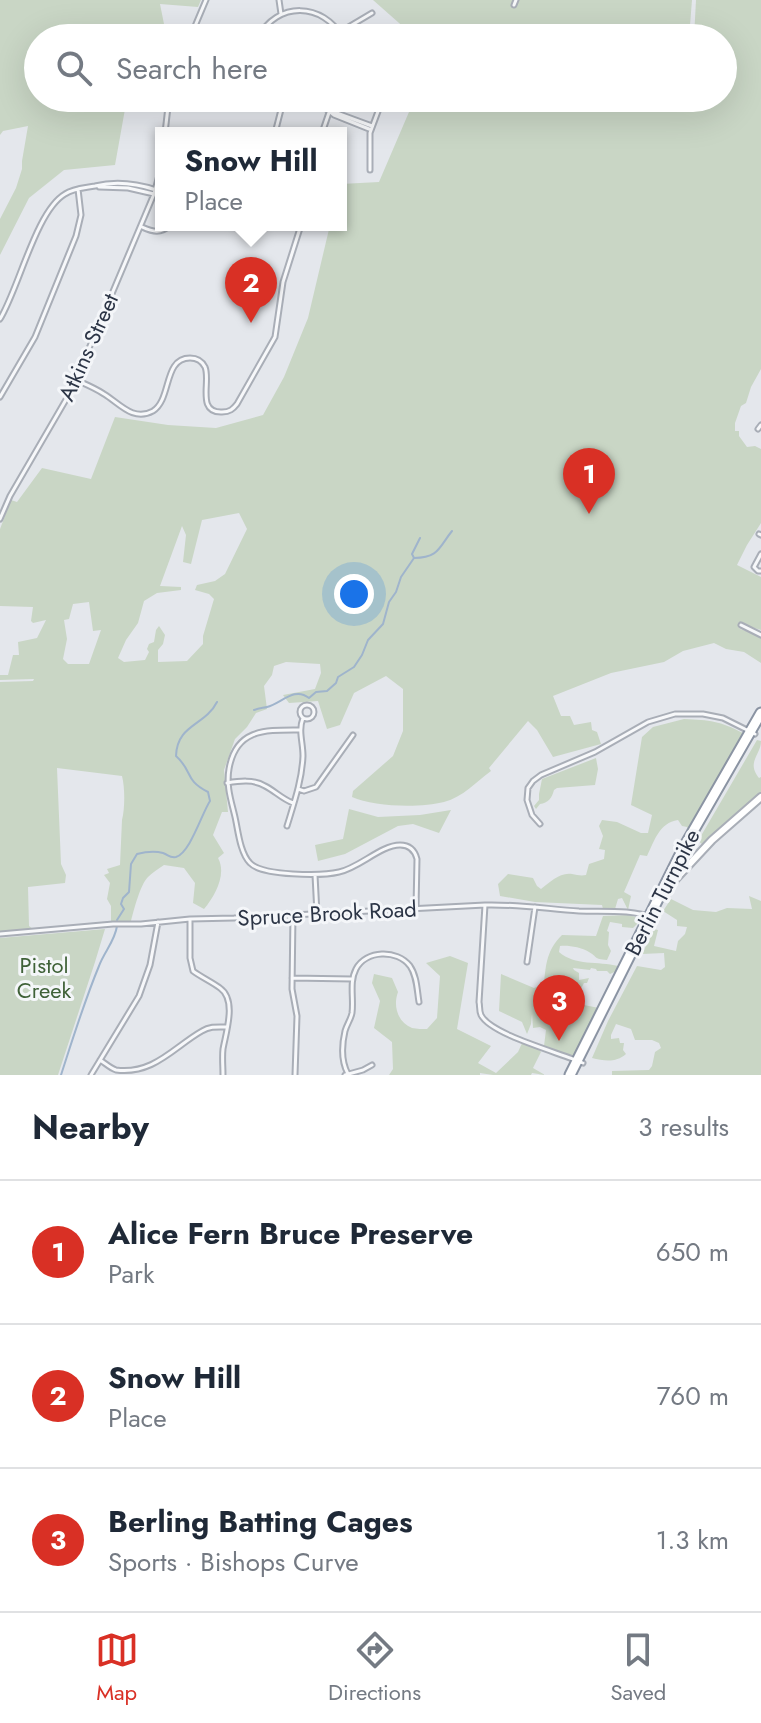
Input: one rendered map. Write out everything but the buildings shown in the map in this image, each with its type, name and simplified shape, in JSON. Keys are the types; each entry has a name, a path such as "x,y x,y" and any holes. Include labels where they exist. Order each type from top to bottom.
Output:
{"highway":[{"name":"Berlin Turnpike","path":"570,1075 580,1061 652,917 756,730 761,713"},
{"name":"Berlin Turnpike","path":"652,917 690,851"},
{"name":"Berlin Turnpike","path":"577,1075 580,1061"}],"street":[{"path":"196,24 206,0"},
{"path":"279,0 281,14"},
{"path":"268,24 281,14 297,10 313,12 332,24"},
{"path":"353,24 372,13"},
{"path":"337,112 371,128"},
{"path":"370,170 369,137 377,112"},
{"path":"0,319 50,208 64,194 96,186 155,192"},
{"path":"0,397 35,337 76,236 81,215 78,189"},
{"name":"Atkins Street","path":"0,519 76,380 155,192"},
{"path":"140,226 160,231"},
{"path":"76,380 98,390 126,411 144,414 158,406 173,367 179,361 194,358 202,362 206,370 204,395 207,405 222,413 232,411 275,337 282,286 299,231"},
{"path":"761,554 754,567 761,571"},
{"path":"741,625 761,635"},
{"path":"540,824 532,815 527,800 528,788 533,781 595,752 648,722 675,714 703,714 756,730"},
{"path":"287,826 301,774 303,753 300,730 303,718"},
{"path":"300,730 270,730 250,735 237,746 231,759 227,783 249,862 262,870 315,875 341,872 389,848 408,846 417,859 416,908"},
{"path":"298,789 304,791 316,787 353,735"},
{"path":"227,783 255,782 294,803"},
{"path":"690,851 703,849 761,797"},
{"path":"315,875 317,914"},
{"path":"485,905 479,1002 483,1017 509,1035 580,1061"},
{"name":"Spruce Brook Road","path":"0,934 190,919 485,905 652,917"},
{"path":"527,962 535,907"},
{"path":"293,915 292,989 297,1016 295,1075"},
{"path":"190,919 193,971 222,989 228,1000 223,1075"},
{"path":"91,1075 139,996 150,965 158,922"},
{"path":"372,1065 346,1074 344,1067 345,1032 352,1011 355,970 368,957 385,954 405,960 416,978 419,1002"},
{"path":"292,978 353,979"},
{"path":"100,1060 117,1070 145,1071 159,1066 201,1031 228,1027"}],"green space":[{"path":"0,0 201,0 198,7 160,4 164,24 24,24 24,112 124,112 115,165 64,170 29,198 0,255 0,219 22,169 28,126 3,131 0,135"},
{"path":"373,0 692,0 690,24 400,24"},
{"path":"696,0 761,0 761,369 746,403 741,406 735,431 739,431 747,447 761,449 761,523 737,565 761,577 761,630 743,622 738,626 761,636 761,663 744,652 714,643 683,651 664,662 611,673 553,696 561,716 570,716 574,725 591,722 592,730 597,732 601,744 553,757 528,721 489,768 491,771 463,793 444,802 410,806 384,805 352,797 353,791 393,756 403,731 403,689 386,676 354,693 340,725 327,729 318,701 289,703 283,695 315,689 321,673 320,664 286,662 274,666 264,686 267,709 256,713 235,739 224,770 228,812 222,812 213,835 224,853 218,858 221,871 218,885 204,909 193,903 195,883 184,868 164,865 145,881 131,921 111,921 111,906 107,899 110,883 104,875 109,873 107,869 120,865 124,810 122,776 57,768 61,864 66,875 65,883 28,887 29,926 33,929 0,933 0,682 34,679 0,680 0,675 8,675 13,655 19,655 18,642 37,638 46,620 31,621 33,607 0,606 0,529 11,500 17,502 42,468 91,479 115,417 216,428 263,415 284,377 308,318 329,231 347,231 347,184 379,182 409,112 737,112 737,24 695,24","holes":["239,513 247,529 225,574 215,581 197,585 195,590 214,599 203,644 187,661 158,662 158,650 165,635 159,626 145,660 124,662 118,658 138,623 144,601 157,593 181,590 181,587 160,586 182,526 186,535 183,562 191,564 202,520","89,602 93,631 101,630 89,664 68,664 63,659 67,639 64,620 69,619 73,604"]},
{"path":"684,719 721,724 743,733 743,739 689,830 678,820 666,825 658,833 647,856 640,855 624,892 631,896 628,910 622,898 618,899 615,909 603,909 602,905 535,902 500,896 498,884 508,874 533,878 541,889 563,875 586,875 589,864 604,859 605,850 599,849 603,836 599,826 602,820 648,833 652,815 631,805 642,737 653,727"},
{"path":"757,740 761,741 754,767 761,777 761,794 702,844 698,841"},
{"path":"596,758 598,769 595,785 557,788 549,800 536,809 534,806 539,800 542,779"},
{"path":"349,809 378,817 451,810 439,833 413,824 398,826 345,854 318,861 315,845 343,839"},
{"path":"749,896 761,901 761,1075 612,1075 612,1071 649,1070 655,1052 661,1048 659,1043 652,1040 635,1040 631,1029 616,1024 611,1039 619,1038 620,1043 624,1043 626,1054 614,1060 592,1058 637,966 661,970 665,967 664,953 642,954 654,929 658,930 654,946 676,951 678,941 685,934 687,927 677,926 677,920 663,911 671,899 693,910 716,912 727,908 752,909"},
{"path":"603,916 640,918 633,928 610,922 607,931 611,951 607,960 578,948 560,946 559,952 572,959 618,966 619,970 610,974 591,968 573,968 579,973 579,980 589,978 574,1003 599,1008 576,1057 544,1046 546,1030 533,1028 532,1014 527,1034 522,1022 499,1011 501,974 534,988 544,984 548,957 562,935 596,936"},
{"name":"Pistol Creek","path":"105,929 58,1075 0,1075 0,938"},
{"path":"450,956 468,963 457,1029 491,1046 478,1063 496,1073 518,1052 523,1041 541,1052 533,1068 545,1075 389,1075 393,1069 392,1042 374,1028 380,1001 372,983 374,974 392,978 398,992 398,1013 403,1022 412,1028 427,1029 437,1018 440,976 426,963"}],"waterway":[{"path":"414,558 434,554 452,531"},
{"path":"254,710 293,695 309,698 316,692 327,691 338,677 354,667 368,640 383,624 389,602 414,558 412,554 420,538"},
{"path":"117,920 124,909 121,904 129,892 131,864 137,854 157,852 170,857 181,854 191,841 210,801 208,792 195,783 176,756 181,737 217,702"},
{"path":"61,1075 88,993 117,926"}],"place":[{"name":"Snow Hill","path":"251,323"},
{"name":"Alice Fern Bruce Preserve","path":"589,514"},
{"name":"Berling Batting Cages","path":"559,1041"}]}
